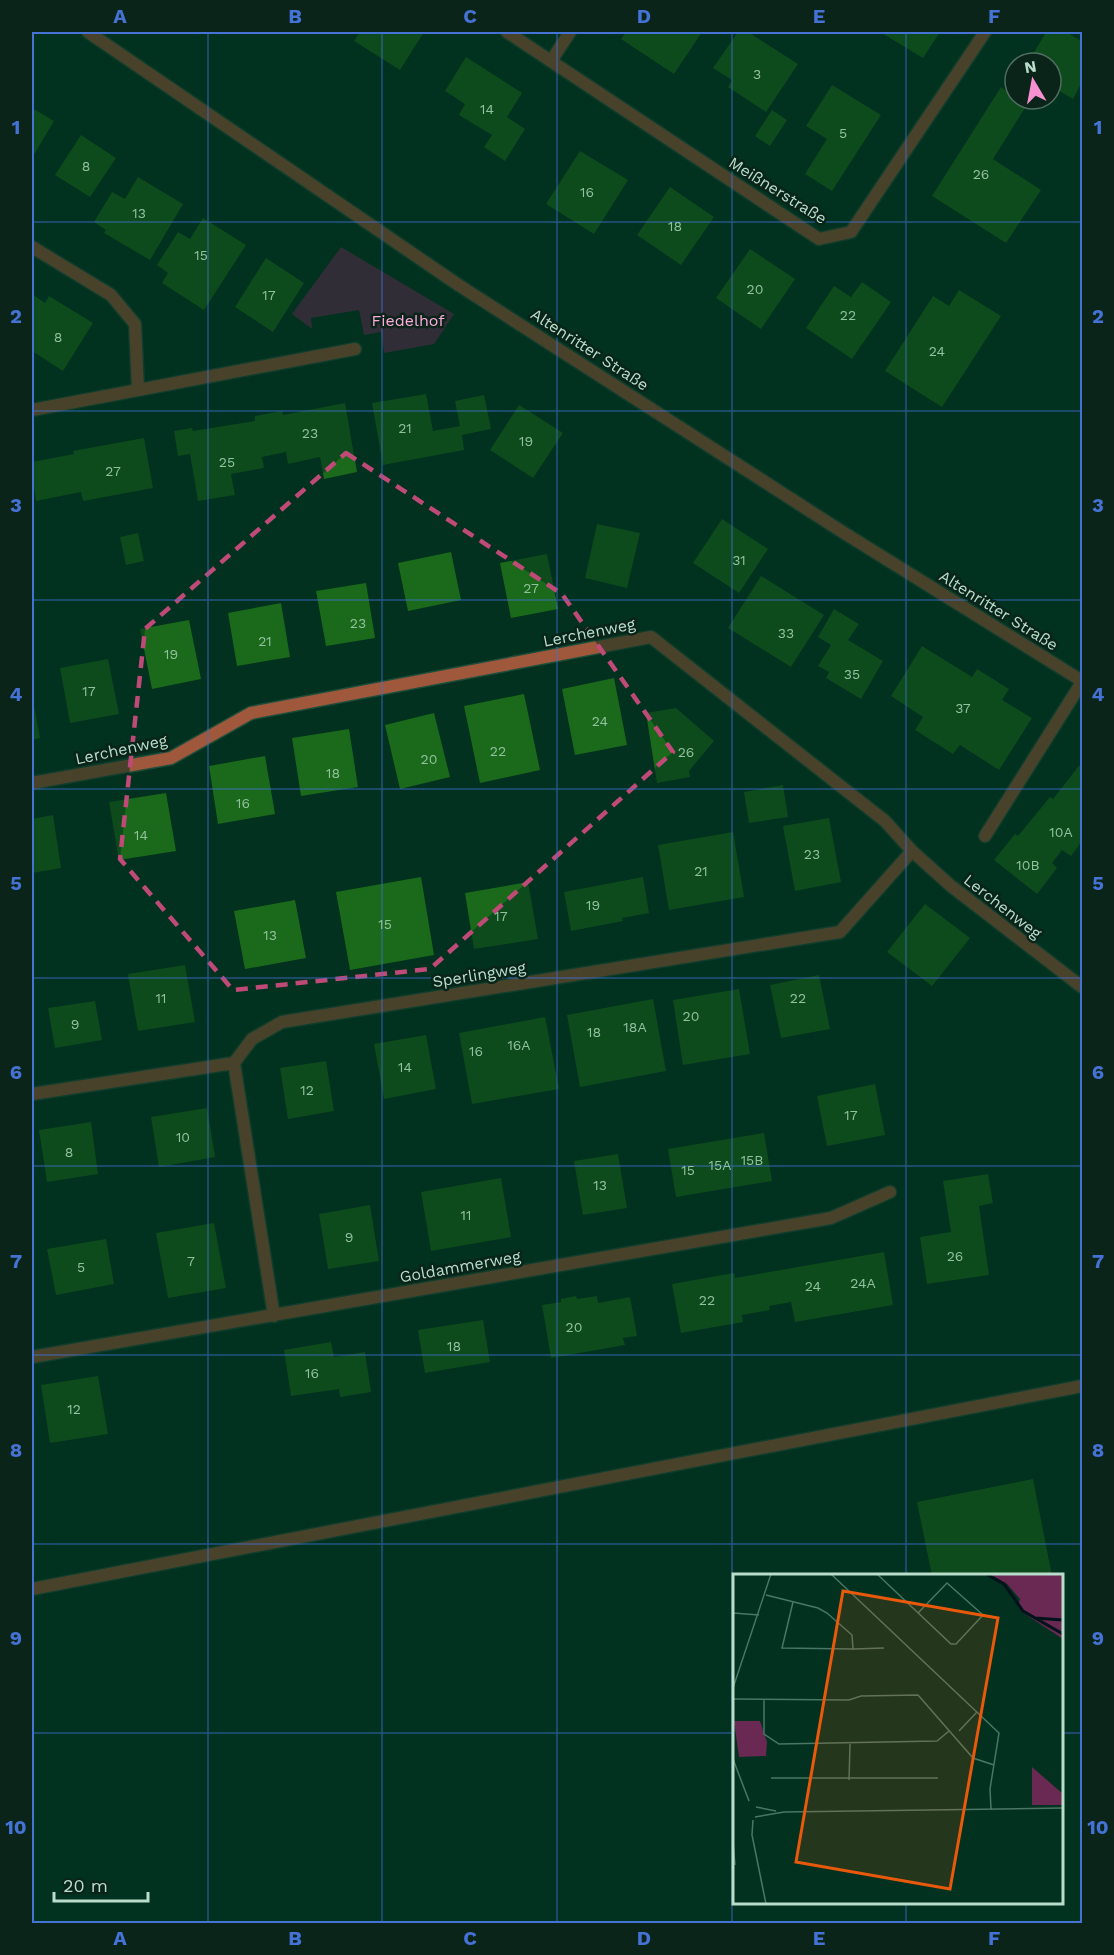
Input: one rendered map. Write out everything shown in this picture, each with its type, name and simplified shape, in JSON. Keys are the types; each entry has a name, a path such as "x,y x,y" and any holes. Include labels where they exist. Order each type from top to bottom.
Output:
{"street":[{"name":"Altenritter Straße","path":"88,32 460,286 841,531 1083,681"},
{"name":"Meißnerstraße","path":"507,32 819,239 851,232 985,32"},
{"path":"551,61 570,32"},
{"path":"32,247 111,295 135,324 138,390"},
{"path":"32,410 355,349"},
{"name":"Lerchenweg","path":"32,783 171,758 251,713 651,637 885,821 912,851 951,886 1083,987"},
{"path":"986,836 1083,681"},
{"name":"Sperlingweg","path":"234,1063 252,1039 282,1022 840,932 912,851"},
{"path":"32,1094 234,1063 274,1316"},
{"name":"Goldammerweg","path":"32,1357 831,1218 890,1192"},
{"path":"32,1589 1083,1386"}],"highlighted area":[{"path":"346,453 562,594 673,752 430,969 233,990 120,859 145,629"}],"green space":[{"name":"Fiedelhof","path":"341,247 454,314 434,344 384,353 381,332 364,335 359,310 311,318 312,329 292,314"}],"building":[{"path":"360,32 424,32 400,70 354,41"},
{"path":"626,32 702,32 674,74 621,39"},
{"path":"738,32 748,32 798,64 766,112 728,87 732,80 713,68"},
{"path":"880,32 940,32 923,58"},
{"path":"1046,32 1066,32 1082,41 1082,82 1073,99 1063,93 1063,51 1035,51"},
{"path":"466,57 522,93 507,117 525,129 505,161 484,147 492,135 459,115 465,104 445,91"},
{"path":"832,85 881,115 832,191 805,174 827,139 806,126"},
{"path":"1001,87 1003,88 1003,111 1023,111 993,159 1041,190 1006,243 932,196"},
{"path":"32,108 54,121 32,158"},
{"path":"772,110 787,120 770,146 755,136"},
{"path":"81,135 116,158 90,197 55,175"},
{"path":"580,151 628,180 594,234 546,204"},
{"path":"138,177 183,204 150,260 104,233 106,230 94,222 112,192 125,199"},
{"path":"670,187 714,217 681,265 637,235"},
{"path":"203,218 246,245 204,310 162,283 168,273 157,265 178,232 190,239"},
{"path":"750,249 795,279 761,329 716,298"},
{"path":"266,258 304,283 273,332 235,307"},
{"path":"862,282 891,302 852,359 806,328 834,286 851,297"},
{"path":"959,290 1001,316 942,407 885,371 933,296 949,306"},
{"path":"32,294 45,303 49,296 93,323 63,371 32,351"},
{"path":"426,394 433,431 460,426 455,401 484,395 491,429 462,435 464,450 383,465 372,403"},
{"path":"345,403 357,472 324,479 320,457 288,464 286,452 262,457 264,468 231,474 235,495 198,501 190,454 178,456 174,431 192,428 193,431 255,421 255,416 282,411 283,415"},
{"path":"519,405 563,433 533,478 490,450"},
{"path":"144,438 153,488 83,501 81,492 36,501 32,462 74,454 73,451"},
{"path":"722,519 768,549 739,593 693,563"},
{"path":"597,524 640,533 627,588 585,578"},
{"path":"138,533 144,561 126,565 120,537"},
{"path":"451,552 461,600 408,611 398,563"},
{"path":"547,554 558,609 511,618 500,563"},
{"path":"761,576 824,615 791,667 728,628"},
{"path":"366,583 375,638 326,646 316,591"},
{"path":"281,603 290,657 237,666 228,613"},
{"path":"834,609 859,624 848,640 883,661 861,699 826,678 829,672 818,666 831,645 818,637"},
{"path":"189,620 201,679 152,689 140,629"},
{"path":"922,646 972,677 977,669 1009,689 1002,700 1032,718 999,770 960,745 953,754 915,730 923,717 891,696"},
{"path":"108,659 119,714 70,723 60,668"},
{"path":"614,678 627,745 575,755 562,689"},
{"path":"524,694 540,770 480,783 464,706"},
{"path":"32,701 40,738 32,740"},
{"path":"676,708 714,741 689,771 690,777 657,783 646,713"},
{"path":"434,713 450,777 400,789 385,725"},
{"path":"349,729 358,787 301,796 292,738"},
{"path":"265,756 275,814 218,824 209,766"},
{"path":"1082,762 1082,841 1071,856 1062,850 1052,863 1057,868 1037,894 994,860 1015,834 1018,836 1050,797 1053,799"},
{"path":"783,785 788,817 749,823 744,792"},
{"path":"166,793 176,851 119,860 109,802"},
{"path":"53,815 61,868 32,873 32,819"},
{"path":"829,818 841,882 795,891 783,826"},
{"path":"733,832 744,897 669,910 658,845"},
{"path":"421,877 434,955 350,970 336,892"},
{"path":"643,877 649,913 622,918 623,921 571,931 564,892"},
{"path":"528,882 538,939 474,949 465,893"},
{"path":"295,900 306,958 245,969 234,911"},
{"path":"925,904 970,938 932,986 887,952"},
{"path":"185,965 195,1022 138,1031 128,974"},
{"path":"819,975 830,1029 781,1038 770,985"},
{"path":"739,989 750,1054 683,1065 673,1000"},
{"path":"653,999 666,1071 580,1087 567,1015"},
{"path":"95,1001 102,1040 55,1048 48,1008"},
{"path":"545,1017 559,1089 472,1104 459,1033"},
{"path":"426,1035 436,1089 384,1099 374,1044"},
{"path":"326,1061 334,1111 288,1119 280,1068"},
{"path":"875,1084 885,1135 827,1146 817,1096"},
{"path":"207,1108 215,1157 159,1167 151,1117"},
{"path":"91,1122 98,1174 47,1182 39,1130"},
{"path":"764,1133 772,1181 676,1197 668,1149"},
{"path":"618,1154 627,1208 583,1215 574,1161"},
{"path":"988,1174 993,1203 979,1206 989,1275 927,1284 920,1237 951,1232 943,1181"},
{"path":"501,1178 511,1237 431,1251 421,1192"},
{"path":"370,1205 379,1261 328,1269 319,1214"},
{"path":"214,1223 226,1288 168,1298 156,1233"},
{"path":"106,1239 114,1284 56,1295 47,1249"},
{"path":"884,1252 893,1305 795,1322 791,1302 769,1306 770,1310 742,1315 743,1322 681,1333 672,1284 734,1273 735,1278"},
{"path":"576,1296 577,1299 597,1296 598,1303 630,1297 637,1336 623,1338 625,1345 551,1358 542,1305 561,1302 561,1299"},
{"path":"483,1320 490,1362 425,1373 418,1330"},
{"path":"331,1342 334,1357 365,1352 371,1392 340,1397 339,1389 291,1396 284,1350"},
{"path":"98,1376 108,1434 50,1443 41,1385"},
{"path":"1033,1479 1052,1574 932,1574 917,1502"}]}
